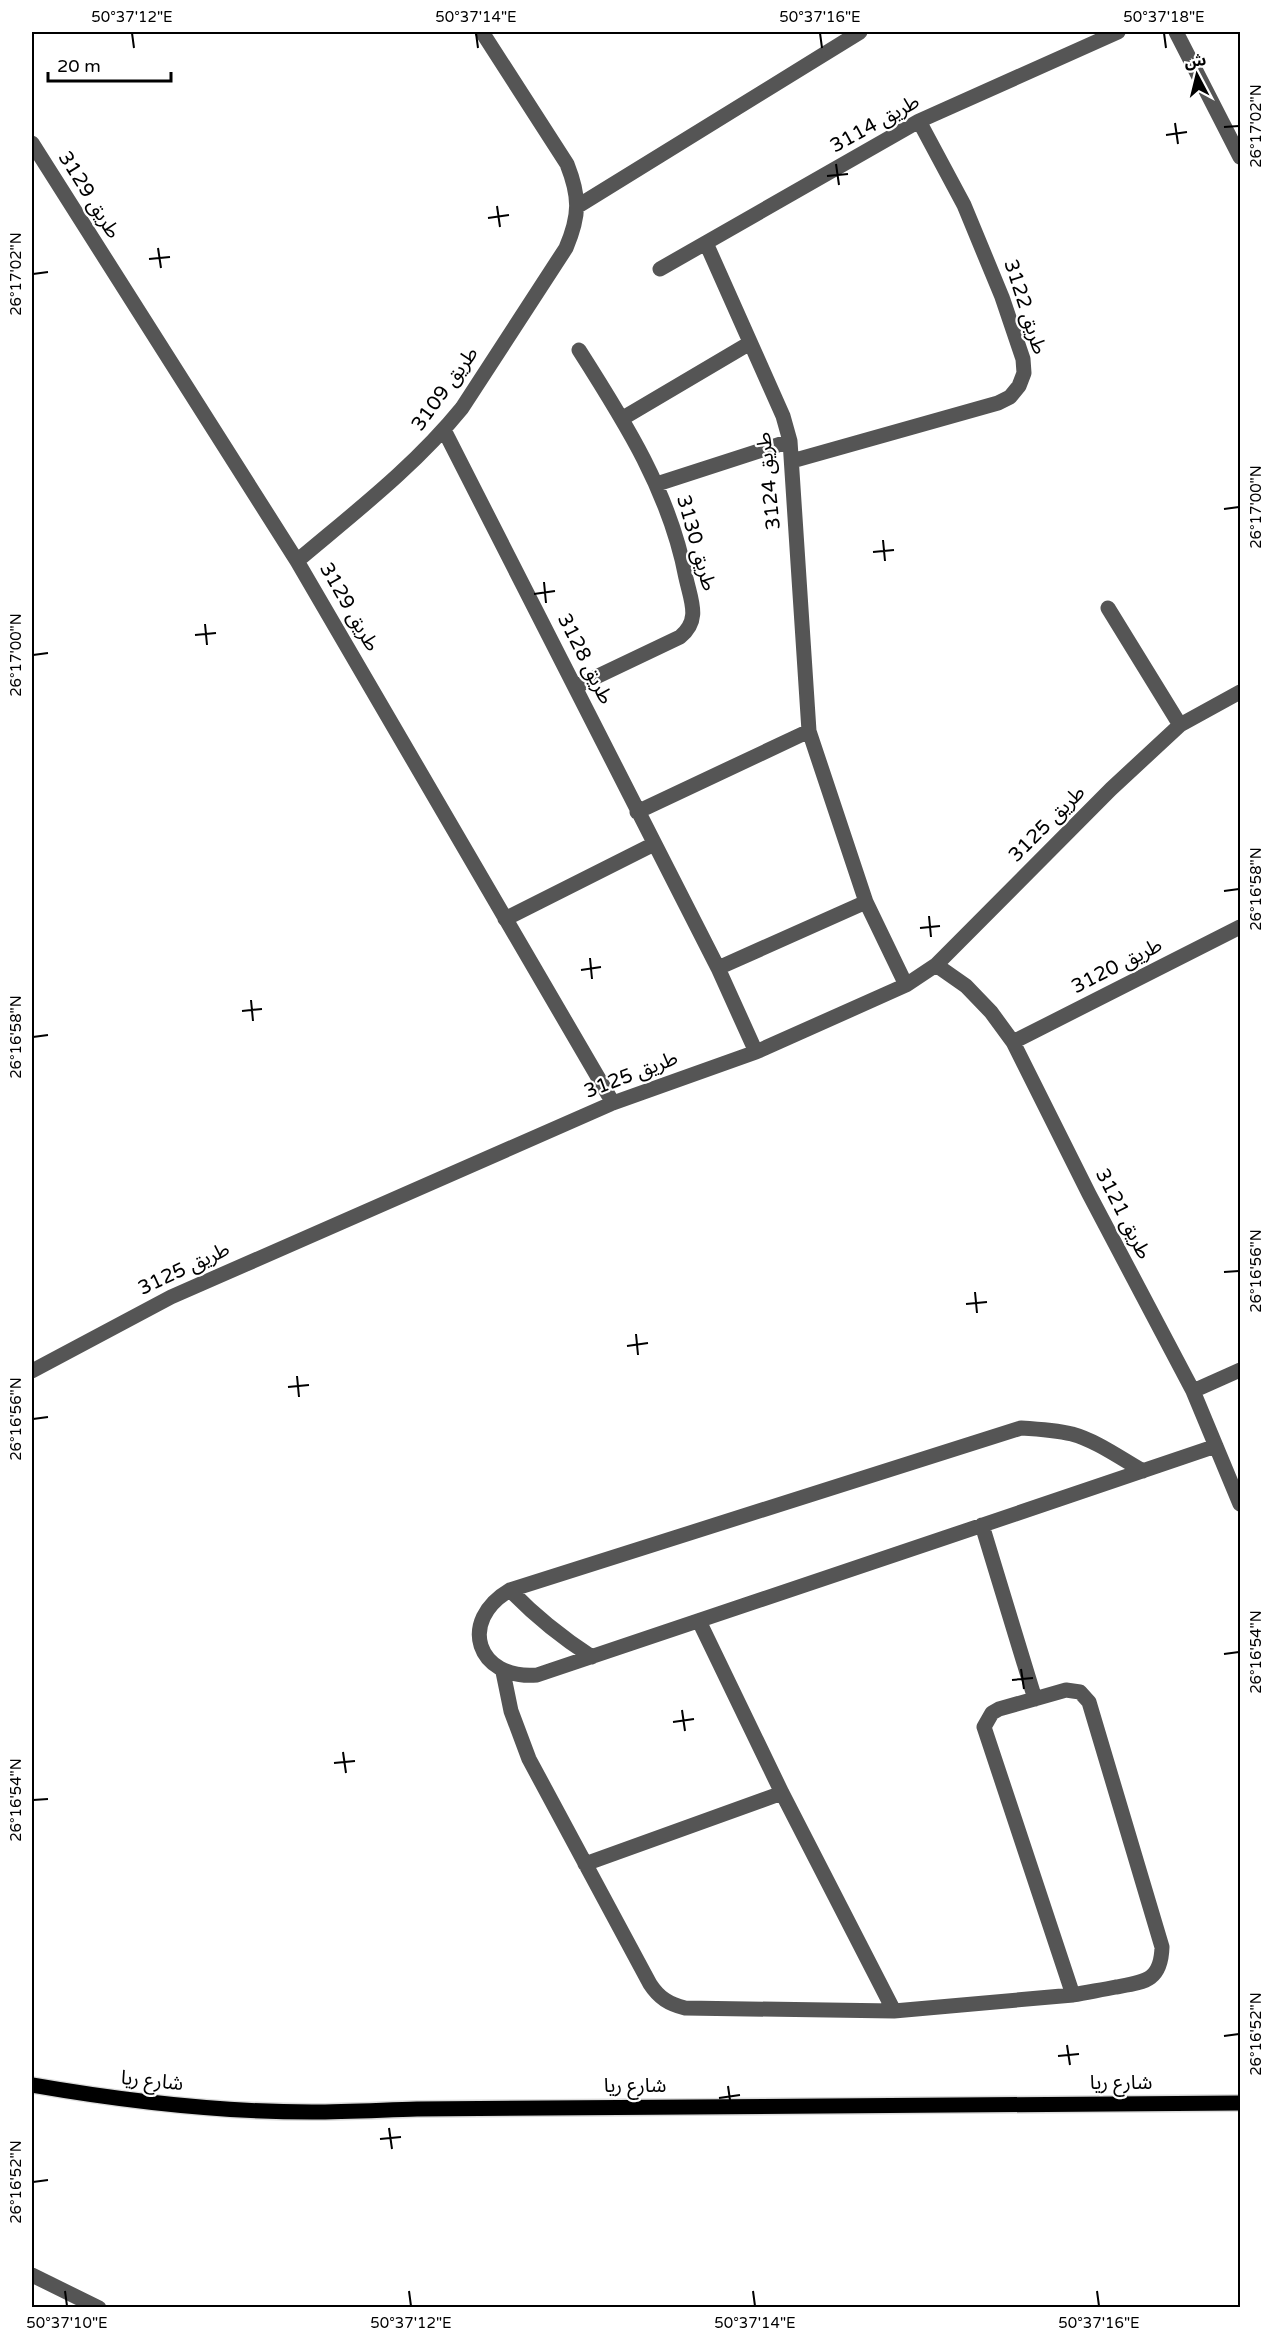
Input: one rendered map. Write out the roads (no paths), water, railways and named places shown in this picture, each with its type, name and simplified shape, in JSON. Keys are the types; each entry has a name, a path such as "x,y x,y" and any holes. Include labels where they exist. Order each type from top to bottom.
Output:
{"main road":[{"name":"شارع ريا","path":"32,2085 102,2097 196,2107 312,2112 429,2109 1240,2103"}],"street":[{"name":"طريق 3109","path":"297,561 402,473 444,430 462,408 566,248 575,228 578,206 575,184 567,164 482,32"},
{"path":"578,206 860,32"},
{"name":"طريق 3114","path":"660,269 919,122 1118,32"},
{"path":"1176,32 1240,157"},
{"name":"طريق 3122","path":"792,461 998,403 1010,397 1019,386 1024,373 1023,359 1002,297 964,205 919,122"},
{"name":"طريق 3129","path":"32,143 297,561 613,1103"},
{"name":"طريق 3124","path":"706,243 783,416 790,441 809,731 866,902 906,985"},
{"path":"623,418 750,343"},
{"name":"طريق 3130","path":"575,687 680,637 691,627 693,613 685,569 657,484 623,418 579,350"},
{"name":"طريق 3128","path":"444,430 718,968 756,1052"},
{"name":"طريق 3130","path":"657,484 790,441"},
{"path":"1108,608 1180,725"},
{"name":"طريق 3125","path":"32,1371 171,1297 613,1103 756,1052 906,985 936,965 1111,789 1180,725 1240,692"},
{"path":"637,812 809,731"},
{"path":"505,919 654,844"},
{"path":"718,968 866,902"},
{"name":"طريق 3120","path":"1013,1042 1240,927"},
{"name":"طريق 3121","path":"936,965 966,986 991,1012 1013,1042 1192,1391 1240,1504"},
{"path":"1192,1391 1240,1370"},
{"path":"1143,1471 1096,1444 1074,1435 1051,1430 1021,1428 510,1590 495,1599 484,1613 479,1629 481,1646 490,1661 503,1672 520,1677 537,1675 699,1621 1143,1471 1216,1446"},
{"path":"982,1525 1035,1699"},
{"path":"510,1590 534,1616 562,1638 592,1657"},
{"path":"699,1621 782,1793 894,2011"},
{"path":"503,1672 511,1711 529,1759 585,1864 650,1984 662,1998 673,2005 685,2008 894,2011 1073,1995 1146,1982 1156,1973 1161,1960 1162,1947 1086,1696 1074,1690 999,1709 992,1713 984,1727 1073,1995"},
{"path":"585,1864 782,1793"},
{"path":"32,2275 99,2307"}]}
